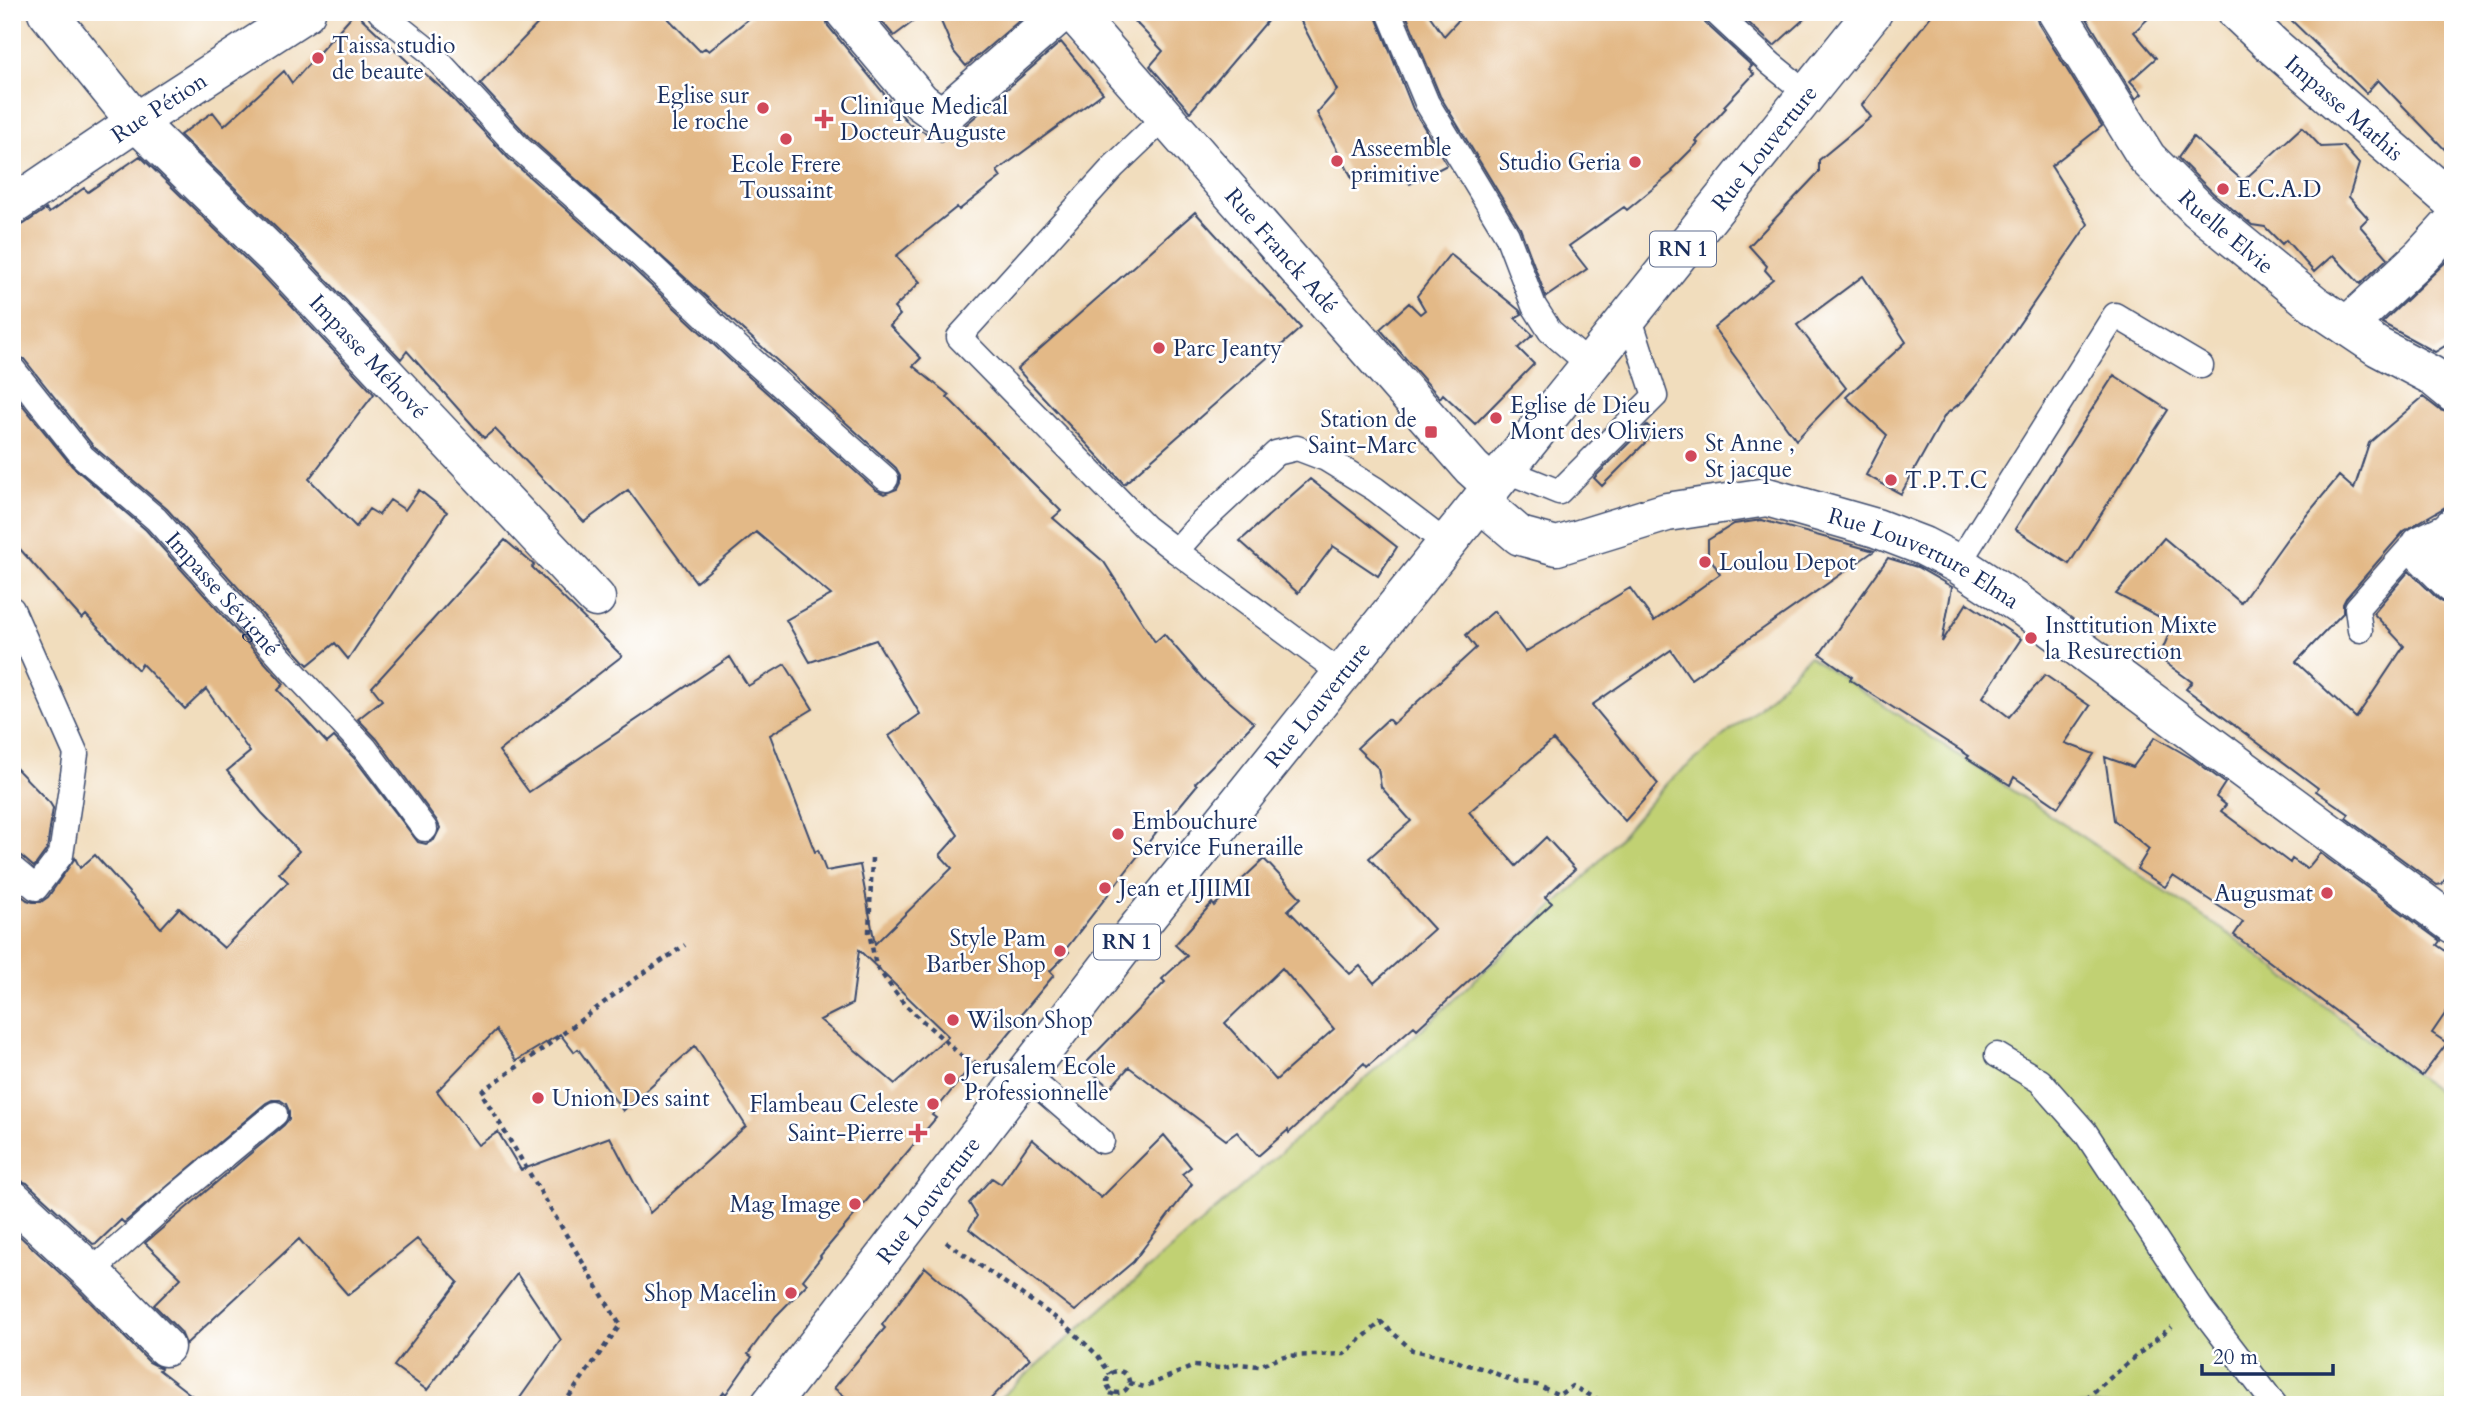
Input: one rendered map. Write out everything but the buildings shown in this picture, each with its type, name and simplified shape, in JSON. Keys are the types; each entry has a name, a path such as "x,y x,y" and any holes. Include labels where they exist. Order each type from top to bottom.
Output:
{"street":[{"name":"Impasse Méhové","path":"47,12 136,122 279,261 596,598"},
{"name":"Rue Pétion","path":"12,206 306,12"},
{"path":"845,12 921,102 935,112 946,113 1062,12"},
{"name":"Rue Franck Adé","path":"1073,12 1480,474"},
{"name":"Rue Louverture","path":"770,1405 1138,928 1447,544 1480,474 1590,365 1873,12"},
{"name":"Ruelle Elvie","path":"2057,12 2147,158 2198,209 2314,304 2378,347 2431,375 2453,393"},
{"name":"Impasse Mathis","path":"2237,12 2453,202"},
{"path":"2347,326 2421,257 2453,222"},
{"name":"Rue Louverture Elma","path":"1480,474 1520,536 1557,546 1667,512 1767,497 1877,528 1923,546 1958,564 2022,606 2453,924"},
{"path":"2437,536 2423,554 2453,584"},
{"path":"12,1199 91,1272 165,1347"}],"lane":[{"path":"380,12 429,51 517,147 887,479"},
{"path":"1389,12 1427,103 1507,235 1534,306 1550,331 1590,365"},
{"path":"1715,12 1808,94"},
{"path":"1164,118 1114,166 959,337 1145,527 1342,674"},
{"path":"1958,564 2115,315 2201,366"},
{"path":"1480,474 1559,492 1655,396 1629,316"},
{"name":"Impasse Sévigné","path":"12,368 83,457 156,519 365,748 425,829"},
{"path":"1175,551 1276,453 1297,448 1326,458 1375,489 1447,544"},
{"path":"2360,630 2357,607 2409,550 2437,536"},
{"path":"12,609 76,754 61,855 36,888 12,869"},
{"path":"1997,1055 2040,1081 2085,1132 2202,1308 2275,1405"},
{"path":"1017,1086 1102,1141"},
{"path":"91,1272 176,1196 275,1114"}],"path":[{"path":"872,858 869,932 876,966 904,1004 1017,1086"},
{"path":"563,1405 620,1325 481,1092 685,945"},
{"path":"914,1219 1066,1325 1098,1356 1110,1374"},
{"path":"2078,1405 2180,1320 2202,1308"},
{"path":"1129,1383 1144,1387 1194,1366 1220,1368 1238,1364 1259,1367 1284,1356 1344,1354 1381,1322 1412,1350 1446,1357 1518,1383 1537,1385 1559,1395 1572,1386 1609,1405"},
{"path":"1115,1371 1124,1372 1130,1378 1129,1383 1126,1391 1118,1394 1113,1392 1107,1381 1115,1371"},
{"path":"1107,1405 1113,1392"},
{"path":"1626,1405 1631,1400 1640,1405"}],"green space":[{"path":"1809,656 2232,936 2453,1103 2453,1405 992,1405 1422,1029 1588,874 1667,783 1758,708"}],"place":[{"name":"Taissa studio de beaute","path":"318,58"},
{"name":"Eglise sur le roche","path":"763,108"},
{"name":"Clinique Medical Docteur Auguste","path":"824,119"},
{"name":"Ecole Frere Toussaint","path":"786,139"},
{"name":"Asseemble primitive","path":"1337,161"},
{"name":"Studio Geria","path":"1635,162"},
{"name":"E.C.A.D","path":"2223,189"},
{"name":"Parc Jeanty","path":"1159,348"},
{"name":"Eglise de Dieu Mont des Oliviers","path":"1496,418"},
{"name":"Station de Saint-Marc","path":"1431,432"},
{"name":"St Anne , St jacque","path":"1691,456"},
{"name":"T.P.T.C","path":"1891,480"},
{"name":"Loulou Depot","path":"1705,562"},
{"name":"Insttitution Mixte la Resurection","path":"2031,638"},
{"name":"Embouchure Service Funeraille","path":"1118,834"},
{"name":"Jean et IJIIMI","path":"1105,888"},
{"name":"Augusmat","path":"2327,893"},
{"name":"Style Pam Barber Shop","path":"1060,951"},
{"name":"Wilson Shop","path":"953,1020"},
{"name":"Jerusalem Ecole Professionnelle","path":"950,1079"},
{"name":"Union Des saint","path":"538,1098"},
{"name":"Flambeau Celeste","path":"933,1104"},
{"name":"Saint-Pierre","path":"918,1133"},
{"name":"Mag Image","path":"855,1204"},
{"name":"Shop Macelin","path":"791,1293"}]}
